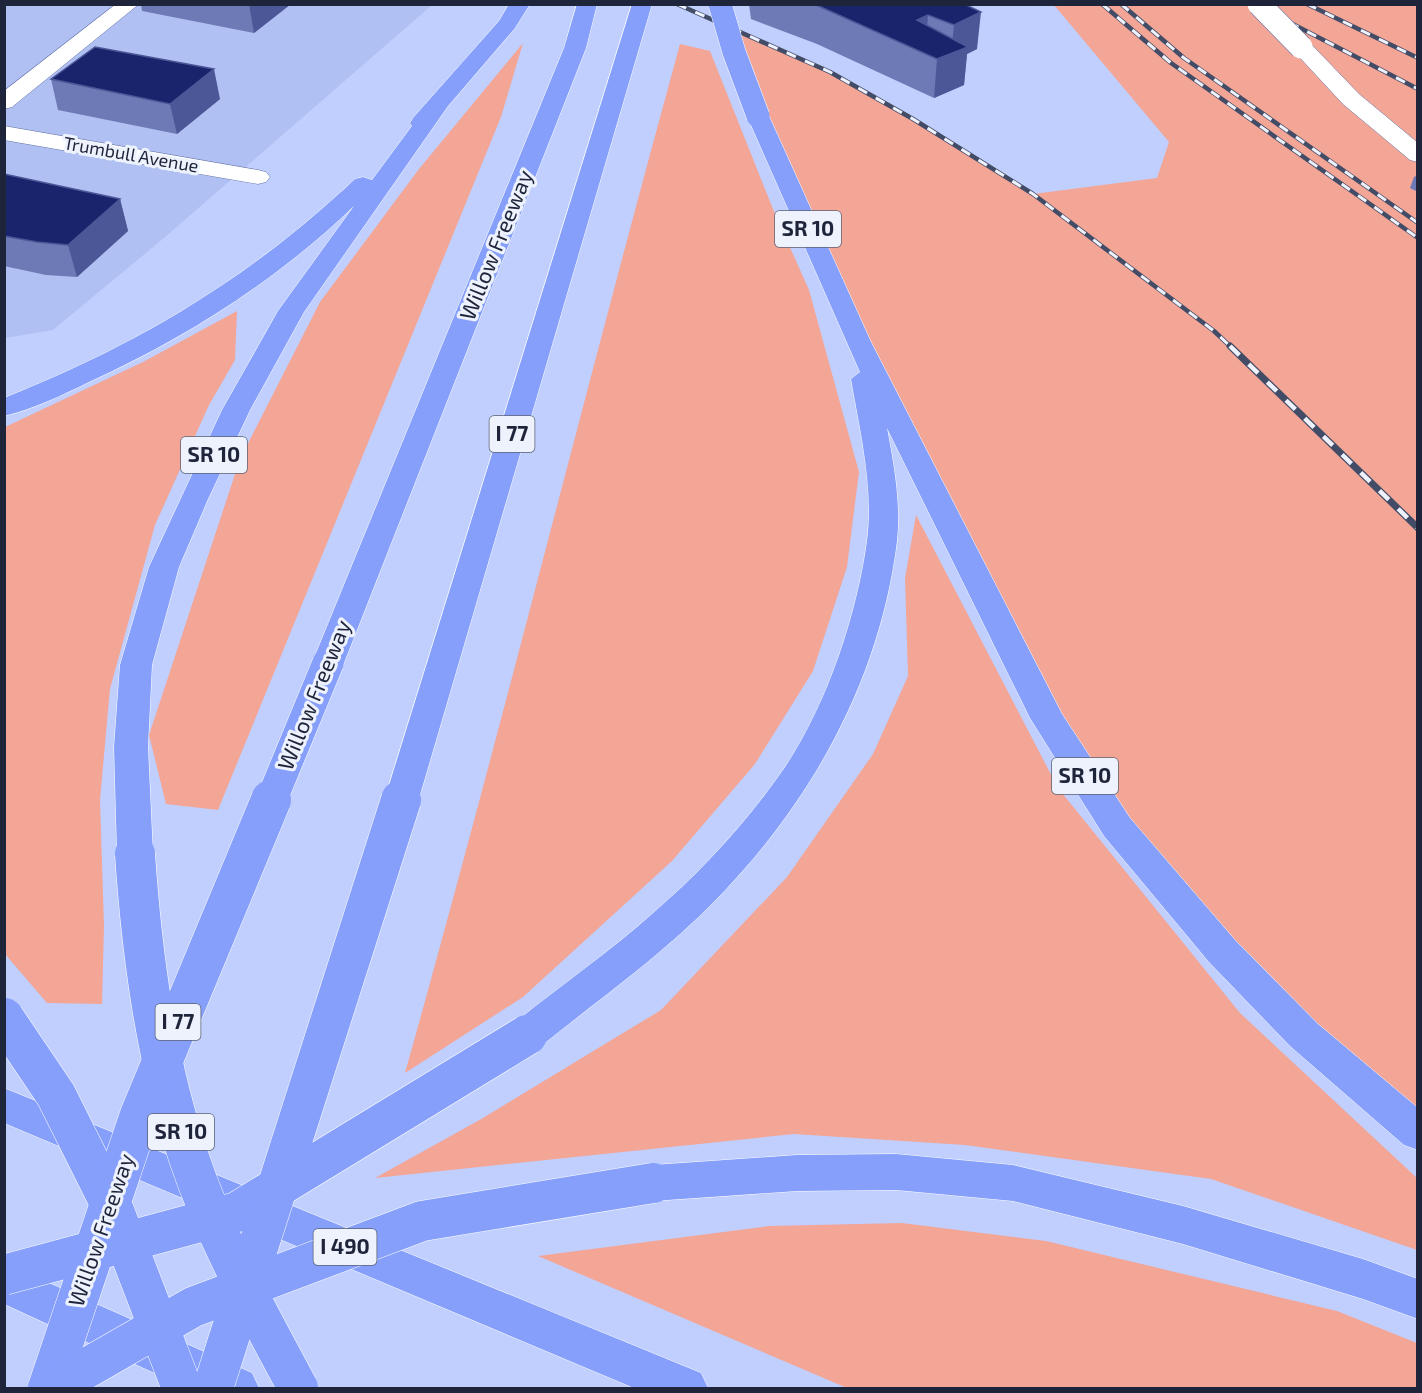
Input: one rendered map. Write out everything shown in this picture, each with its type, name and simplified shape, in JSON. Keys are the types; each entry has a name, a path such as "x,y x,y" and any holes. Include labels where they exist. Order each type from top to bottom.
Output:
{"highway":[{"name":"SR 10","path":"298,1389 235,1265 201,1188 178,1124 147,970 138,904 131,747 136,665 168,557 193,499 236,410 291,312 437,107 508,24 520,4"},
{"name":"Willow Freeway","path":"50,1389 140,1115 328,663 575,48 587,4"},
{"name":"I 77","path":"213,1389 403,795 642,4"},
{"name":"SR 10","path":"720,4 734,52 758,117 858,342 1047,718 1118,827 1222,951 1304,1035 1418,1133"},
{"path":"4,408 112,363 176,327 255,277 307,237 346,201 437,107"},
{"path":"4,1275 237,1212 527,1035 666,924 734,856 797,777 837,700 862,636 882,540 882,476 858,342"},
{"path":"4,1018 56,1095 114,1211 182,1389"},
{"name":"I 490","path":"4,1105 685,1389"},
{"path":"50,1389 193,1307 422,1221 653,1184 796,1173 896,1172 1013,1183 1183,1224 1362,1279 1418,1299"},
{"path":"4,1283 236,1389"}],"street":[{"path":"4,102 129,4"},
{"path":"1259,4 1350,99 1418,155"},
{"name":"Trumbull Avenue","path":"4,133 258,177"}],"shaded area":[{"path":"5,5 432,5 164,238 53,330 5,338"},
{"path":"1054,5 1417,5 1417,1133 1222,951 1003,636 727,27 830,72 913,119 1033,194 1157,178 1169,142"},
{"path":"523,43 501,117 218,810 166,804 149,735 240,459 320,302 419,169"},
{"path":"680,44 710,51 773,209 809,290 859,472 847,567 813,671 755,764 672,861 523,997 405,1073 475,816"},
{"path":"237,311 235,360 209,405 155,525 110,689 100,800 104,926 102,1004 47,1003 5,954 5,427 143,362"},
{"path":"916,515 1058,788 1240,1013 1417,1178 1417,1250 1211,1179 965,1145 794,1134 375,1178 483,1118 661,1010 787,877 873,754 908,676 905,578"},
{"path":"902,1223 1046,1241 1337,1311 1417,1343 1417,1388 847,1388 538,1256 769,1226"}],"building":[{"path":"814,4 964,4 981,12 954,25 928,15 917,20 968,47 937,59"},
{"path":"95,47 214,69 170,104 51,79"},
{"path":"4,174 120,199 68,245 4,236"}],"railway":[{"path":"677,4 830,72 913,119 1033,194 1214,331 1232,348"},
{"path":"1102,4 1171,63 1418,238"},
{"path":"1121,4 1184,58 1418,223"},
{"path":"1254,4 1418,89"},
{"path":"1307,4 1418,58"},
{"path":"1230,346 1418,528"}]}
